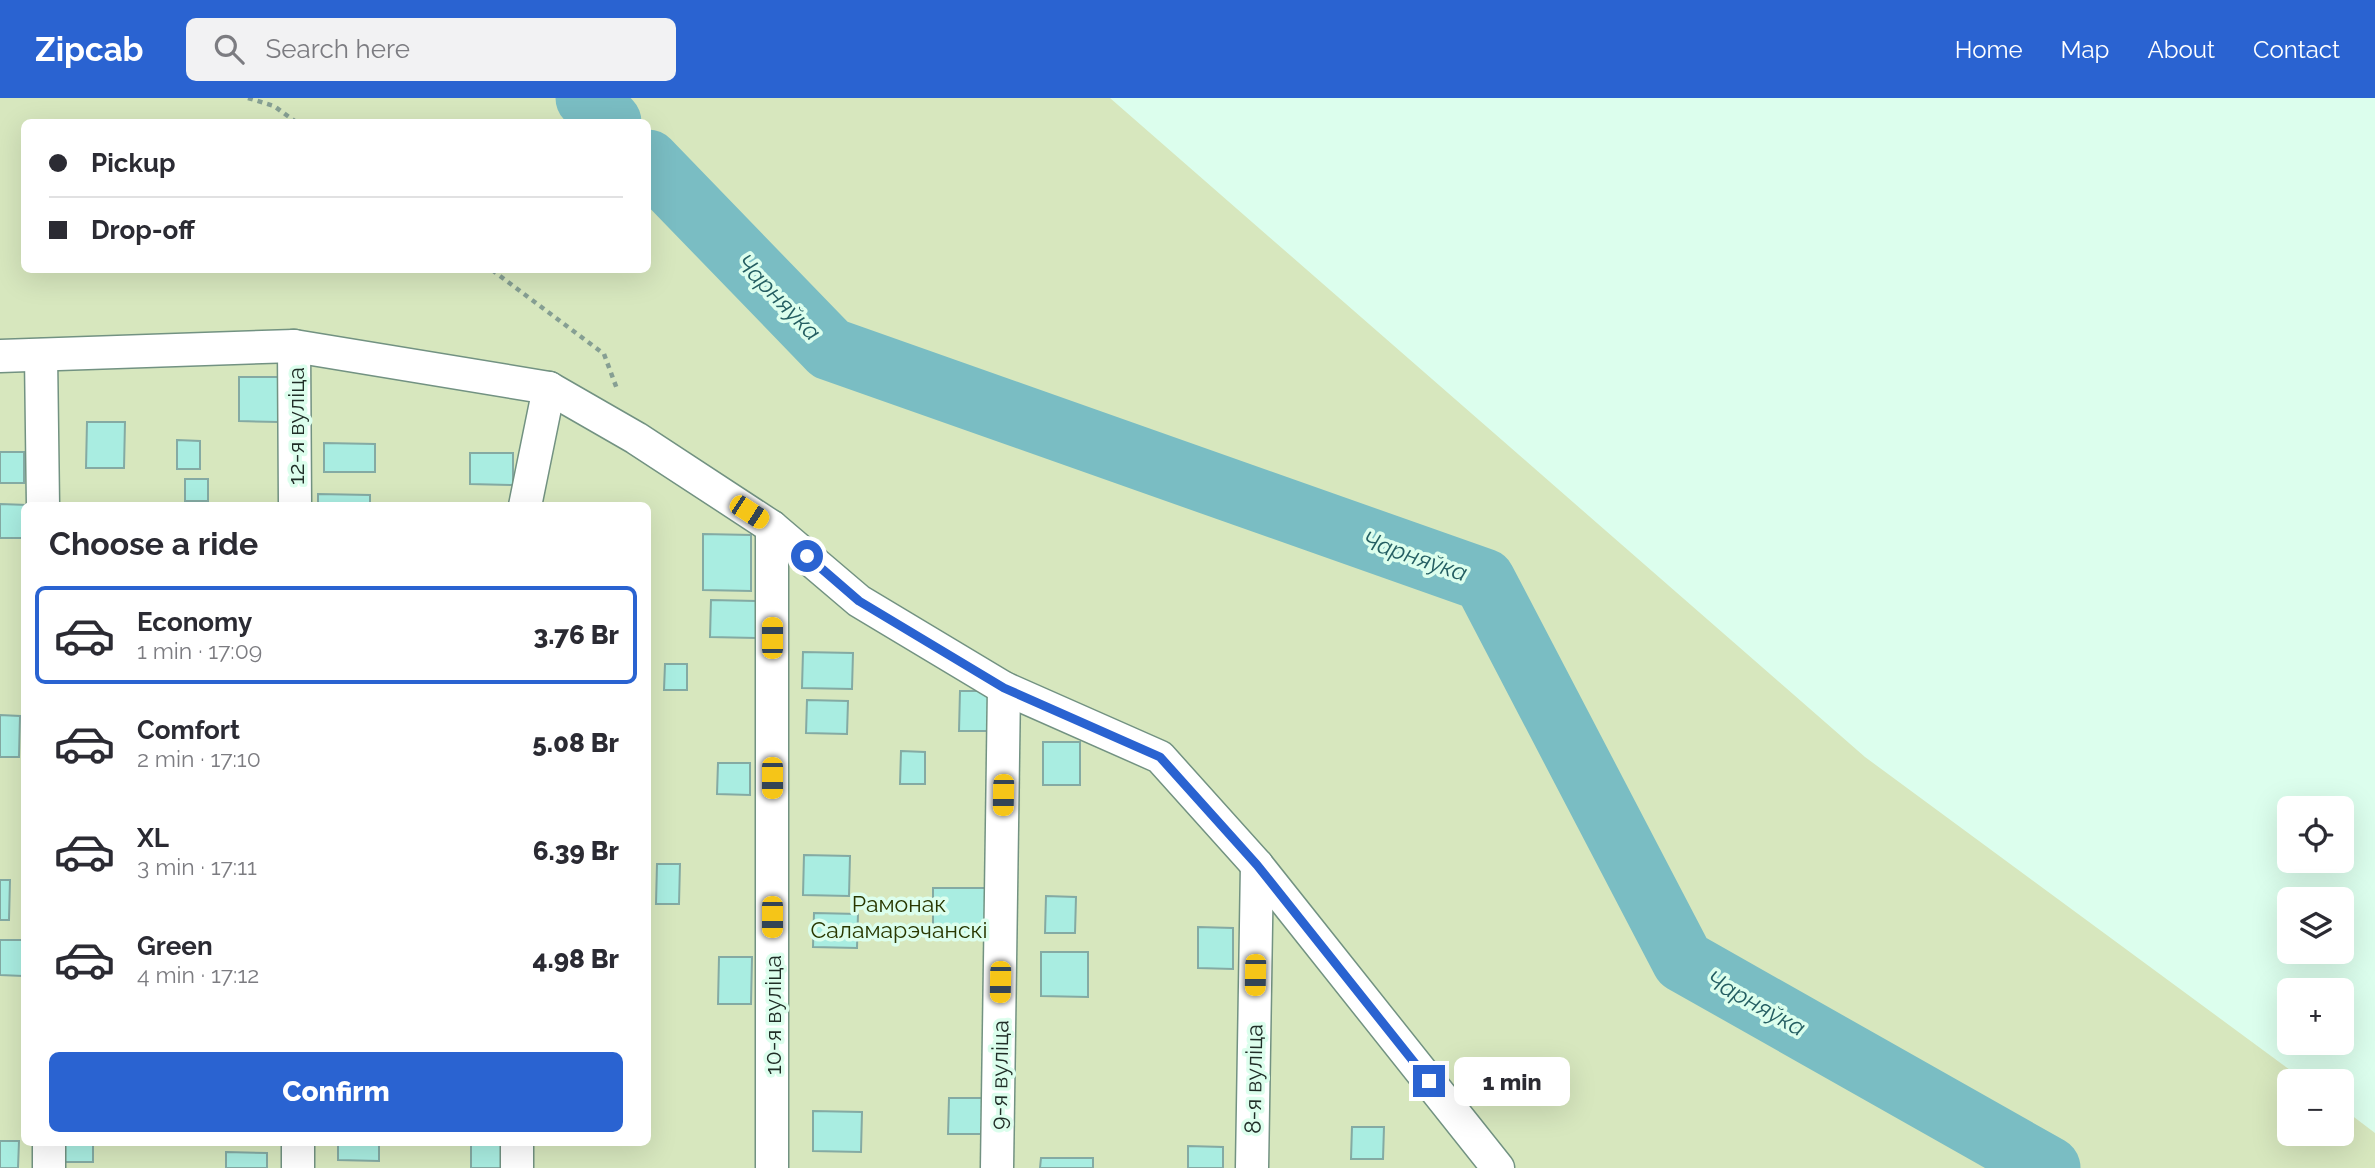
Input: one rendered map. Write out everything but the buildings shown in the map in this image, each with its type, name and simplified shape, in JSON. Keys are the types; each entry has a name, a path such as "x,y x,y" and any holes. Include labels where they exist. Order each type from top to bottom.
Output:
{"street":[{"path":"0,356 294,346 549,387 636,438 772,527 859,601 1004,688 1160,757 1257,865 1498,1168"},
{"name":"12-я вуліца","path":"294,346 295,502"},
{"path":"41,355 43,502"},
{"path":"526,502 549,387"},
{"name":"10-я вуліца","path":"772,527 772,1168"},
{"name":"9-я вуліца","path":"997,1168 1004,688"},
{"name":"8-я вуліца","path":"1252,1168 1257,865"},
{"path":"49,1146 49,1168"},
{"path":"298,1146 298,1168"},
{"path":"517,1146 517,1168"}],"path":[{"path":"248,98 274,106 292,119"},
{"path":"496,273 604,354 636,438"}],"green space":[{"name":"Рамонак Саламарэчанскі","path":"0,98 1110,98 1865,757 2289,1069 2277,1069 2277,1146 2354,1146 2354,1117 2375,1133 2375,1168 0,1168"}],"waterway":[{"name":"Чарняўка","path":"587,98 607,119"},
{"name":"Чарняўка","path":"651,164 830,349 1484,580 1683,961 2049,1168"}],"route":[{"path":"807,556 859,601 1004,688 1160,757 1257,865 1429,1081"}]}
